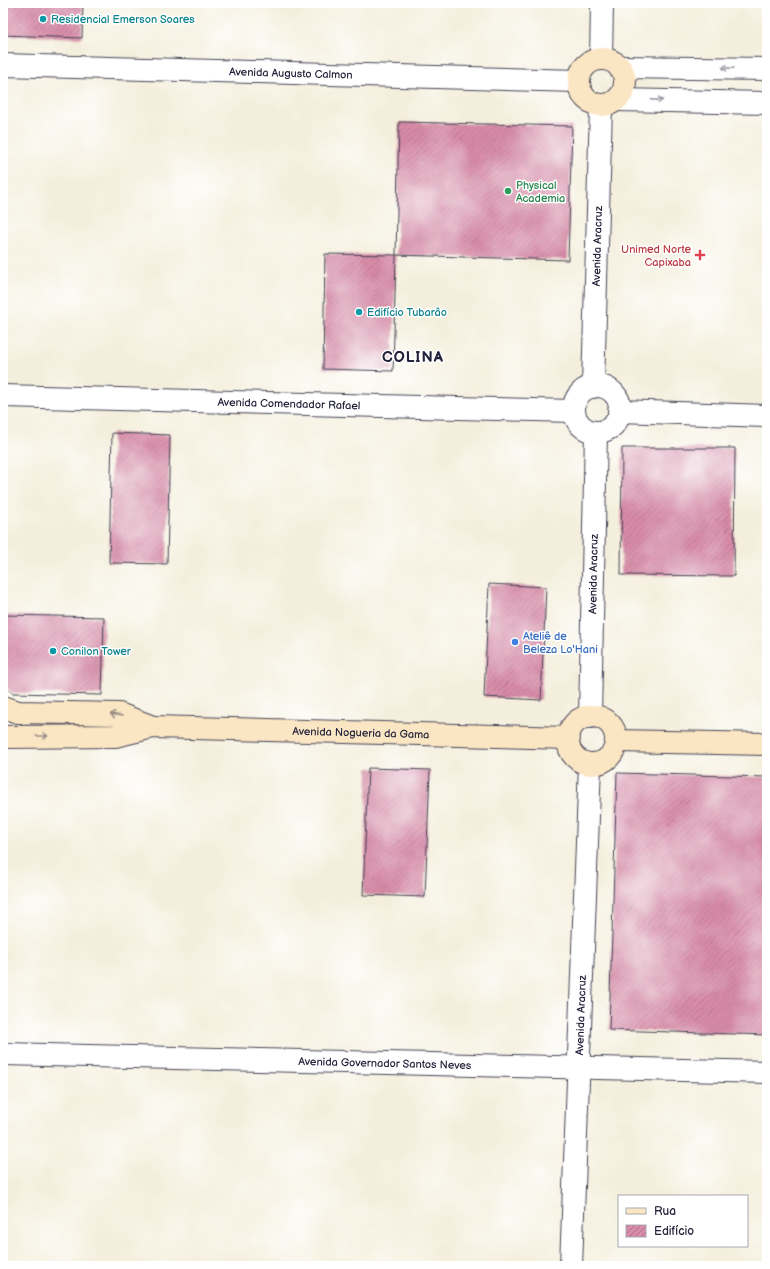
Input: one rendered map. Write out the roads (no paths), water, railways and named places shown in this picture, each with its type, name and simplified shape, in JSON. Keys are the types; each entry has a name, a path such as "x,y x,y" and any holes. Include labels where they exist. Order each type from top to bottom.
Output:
{"main road":[{"path":"592,61 610,63 624,75 625,84 623,92 609,103 592,103 584,98 580,90 579,81 581,73 585,66 592,61"},
{"name":"Avenida Nogueria da Gama","path":"3,707 18,712 119,714 153,727"},
{"path":"590,717 598,717 606,720 615,733 616,740 611,755 598,763 590,764 577,758 572,752 569,746 569,738 571,730 576,723 590,717"},
{"name":"Avenida Nogueria da Gama","path":"3,737 115,736 153,727 569,738"},
{"path":"616,740 767,744"}],"street":[{"path":"602,3 610,63 767,69"},
{"name":"Avenida Augusto Calmon","path":"3,65 579,81"},
{"path":"609,103 767,102"},
{"name":"Avenida Aracruz","path":"593,387 609,103"},
{"path":"593,387 606,388 616,397 619,404 619,411 618,418 610,428 596,432 590,431 579,424 575,418 574,404 581,393 587,389 593,387"},
{"name":"Avenida Comendador Rafael","path":"3,396 574,411"},
{"path":"619,411 767,416"},
{"name":"Avenida Aracruz","path":"590,717 596,432"},
{"name":"Avenida Aracruz","path":"571,1266 590,764"},
{"name":"Avenida Governador Santos Neves","path":"3,1054 767,1072"}],"place":[{"name":"Residencial Emerson Soares","path":"43,19"},
{"name":"Physical Academia","path":"508,191"},
{"name":"Unimed Norte Capixaba","path":"700,255"},
{"name":"Edifício Tubarâo","path":"359,312"},
{"name":"Ateliê de Beleza Lo'Hani","path":"515,642"},
{"name":"Conilon Tower","path":"53,651"}],"district":[{"name":"COLINA","path":"413,357"}]}
